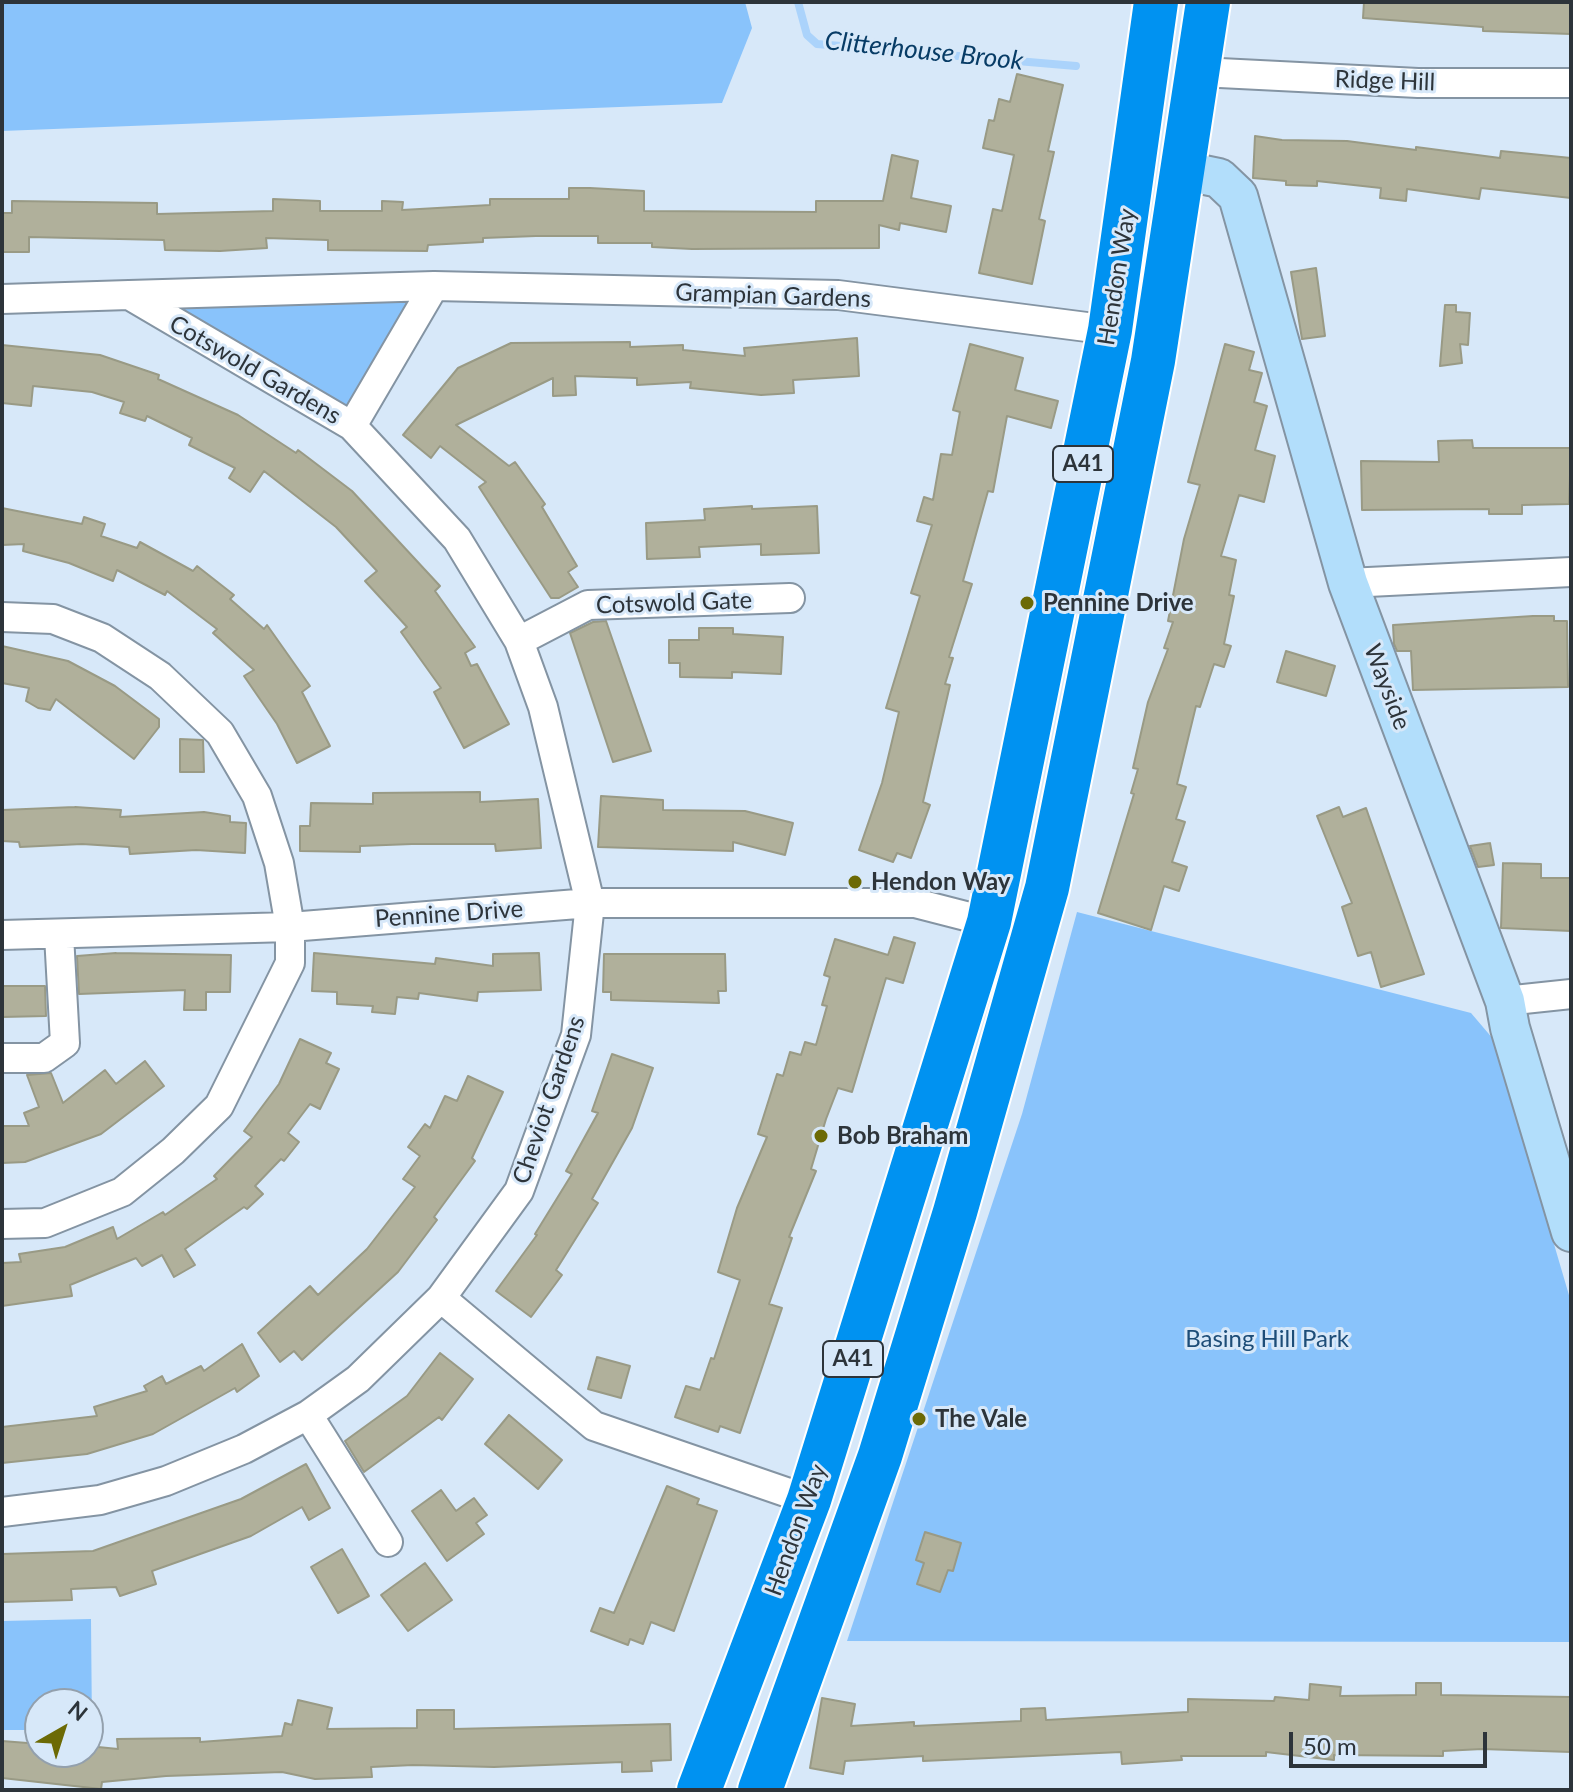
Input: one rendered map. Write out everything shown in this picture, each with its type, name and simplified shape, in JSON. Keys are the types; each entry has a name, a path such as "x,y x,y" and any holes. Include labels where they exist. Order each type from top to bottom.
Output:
{"highway":[{"name":"Hendon Way","path":"699,1790 809,1500 989,922 1110,330 1156,2"},
{"name":"Hendon Way","path":"760,1790 880,1456 1034,936 1111,576 1185,171 1208,2"},
{"path":"989,922 1034,936"}],"street":[{"name":"Ridge Hill","path":"1200,72 1418,83 1571,83"},
{"name":"Wayside","path":"1185,171 1219,178 1238,196 1348,583 1505,1001 1510,1028 1571,1232"},
{"name":"Grampian Gardens","path":"129,295 434,286 838,295 1110,330"},
{"path":"352,426 434,286"},
{"path":"2,299 129,295"},
{"name":"Cotswold Gardens","path":"129,295 352,426 457,539 519,641 543,707 590,903"},
{"path":"1348,583 1571,572"},
{"name":"Cotswold Gate","path":"519,641 588,605 790,598"},
{"path":"2,617 53,619 102,638 160,676 220,733 257,796 279,863 290,927 290,963 219,1106 173,1151 122,1192 45,1223 2,1224"},
{"name":"Pennine Drive","path":"2,935 290,927 590,903 915,903 989,922"},
{"name":"Cheviot Gardens","path":"2,1512 100,1500 166,1481 244,1449 308,1415 358,1379 441,1298 519,1191 576,1035 590,903"},
{"path":"2,1058 44,1058 65,1043 59,935"},
{"path":"1505,1001 1571,994"},
{"path":"441,1298 594,1426 809,1500"},
{"path":"308,1415 388,1542"}],"green space":[{"path":"2,2 745,2 752,28 722,103 2,131"},
{"path":"434,286 352,426 129,295"},
{"name":"Basing Hill Park","path":"1077,912 1471,1013 1494,1040 1571,1302 1571,1642 847,1641 1022,1114"},
{"path":"91,1619 92,1688 24,1688 24,1730 2,1730 2,1621"}],"building":[{"path":"1364,2 1571,2 1571,34 1483,31 1483,27 1363,18"},
{"path":"1017,74 1063,85 1048,151 1054,152 1039,219 1045,221 1032,284 979,273 993,209 1002,211 1014,155 983,148 989,120 994,121 999,99 1010,102"},
{"path":"1255,136 1282,140 1347,141 1416,150 1416,147 1500,158 1501,151 1571,158 1571,198 1481,188 1479,199 1407,189 1406,201 1380,198 1381,188 1317,181 1317,186 1286,185 1286,181 1253,178"},
{"path":"892,155 918,161 911,198 951,206 946,232 900,223 899,230 879,225 879,248 692,249 652,247 652,243 598,243 598,236 536,236 483,238 483,242 428,245 427,251 328,250 328,240 266,238 267,248 220,251 165,250 164,240 29,237 29,252 2,252 2,213 12,213 12,201 157,203 157,214 273,211 273,199 320,201 320,211 382,211 382,201 403,202 402,210 490,205 490,199 569,199 569,188 590,188 644,191 644,211 816,212 816,201 883,201"},
{"path":"1316,268 1325,336 1302,339 1291,272"},
{"path":"1445,305 1456,305 1456,312 1470,313 1468,345 1460,344 1462,363 1440,366"},
{"path":"857,338 859,376 793,380 794,393 761,395 690,388 691,382 637,385 637,378 575,376 576,395 553,396 553,378 456,425 509,466 515,462 545,504 542,507 577,566 568,572 578,587 559,598 551,598 479,487 486,482 440,446 431,458 403,435 458,368 511,343 630,342 630,347 683,345 683,350 745,356 744,348"},
{"path":"970,344 1023,358 1015,390 1058,401 1051,428 1007,416 993,492 988,491 963,581 972,584 949,657 953,658 945,684 950,685 923,802 930,805 911,858 897,853 893,862 859,850 882,783 899,712 886,708 920,596 911,593 932,525 917,521 924,497 933,500 941,454 952,455 960,412 953,410"},
{"path":"1225,344 1254,352 1249,370 1262,373 1254,402 1267,406 1255,450 1275,456 1264,502 1239,495 1221,556 1236,560 1229,595 1234,596 1224,644 1231,646 1224,667 1214,664 1200,707 1196,706 1177,784 1186,787 1176,819 1185,822 1172,862 1187,867 1179,891 1164,886 1151,930 1098,913 1134,794 1131,793 1138,769 1133,768 1148,702 1168,649 1164,648 1173,622 1168,621 1184,539 1200,485 1188,482"},
{"path":"2,345 100,355 159,375 158,379 238,415 296,453 298,450 352,491 440,586 435,591 475,647 465,653 471,666 477,664 509,724 464,748 434,692 441,688 401,632 407,627 365,581 377,571 336,527 264,471 250,492 229,478 235,468 189,445 192,438 147,416 145,421 120,413 124,402 92,392 33,386 31,406 2,403"},
{"path":"1472,440 1473,448 1571,448 1569,504 1522,505 1522,514 1489,514 1489,509 1362,510 1361,461 1439,462 1438,441"},
{"path":"752,506 752,509 817,506 819,553 761,555 761,544 699,547 700,557 647,559 646,523 705,520 704,509"},
{"path":"2,508 82,524 84,517 105,524 101,536 137,548 140,542 193,571 197,566 234,595 230,599 264,629 267,625 310,686 302,692 330,746 297,763 277,724 244,676 254,670 213,633 217,629 167,591 165,595 117,570 113,581 69,563 23,551 24,544 2,545"},
{"path":"1554,616 1554,621 1567,621 1568,687 1413,690 1411,651 1397,651 1394,644 1393,625"},
{"path":"606,621 651,751 613,762 570,633 593,622"},
{"path":"699,628 733,628 733,634 783,637 781,674 732,672 732,678 680,677 680,663 669,663 669,640 699,640"},
{"path":"2,646 68,661 115,686 159,719 159,727 134,759 56,699 50,710 38,708 26,701 29,688 2,683"},
{"path":"1286,651 1335,666 1326,696 1277,682"},
{"path":"180,739 203,740 204,772 180,772"},
{"path":"480,792 480,802 538,799 541,848 496,851 495,844 412,844 360,846 360,852 300,851 300,826 310,826 311,803 373,804 373,793"},
{"path":"601,796 663,800 663,810 745,811 793,823 785,855 733,842 733,851 598,847"},
{"path":"75,807 121,810 120,817 204,812 230,816 230,822 246,823 245,853 196,850 130,854 129,847 82,844 20,847 19,842 2,841 2,810"},
{"path":"1339,807 1343,817 1366,808 1424,974 1381,987 1371,952 1358,956 1342,907 1352,903 1317,816"},
{"path":"1490,843 1494,865 1478,867 1470,846"},
{"path":"1503,863 1541,864 1541,878 1571,878 1571,931 1501,928"},
{"path":"894,937 915,943 903,983 886,978 852,1092 838,1088 826,1119 811,1169 816,1171 789,1237 792,1238 769,1304 782,1308 740,1433 720,1426 718,1432 675,1417 686,1386 700,1390 711,1358 714,1359 740,1280 718,1272 737,1208 767,1137 758,1134 777,1074 783,1076 790,1052 801,1055 805,1042 816,1045 827,1006 822,1005 830,977 824,975 835,939 888,955"},
{"path":"116,953 231,955 230,992 206,992 206,1010 184,1010 185,990 79,994 77,956"},
{"path":"314,953 435,964 436,958 493,966 493,954 539,953 541,990 478,992 477,1001 419,993 418,999 397,997 395,1014 372,1012 373,1006 337,1004 337,992 312,991"},
{"path":"604,954 725,954 726,991 718,991 719,1003 611,1000 611,992 603,992"},
{"path":"2,986 45,986 46,1016 2,1017"},
{"path":"300,1039 331,1053 326,1063 339,1069 320,1109 310,1104 288,1133 299,1142 284,1161 281,1159 255,1186 263,1194 247,1209 244,1207 185,1249 195,1265 174,1277 162,1255 142,1266 136,1258 70,1285 72,1296 2,1306 2,1263 21,1262 19,1254 65,1247 113,1227 117,1239 163,1212 165,1215 217,1179 214,1176 252,1137 244,1131 279,1084"},
{"path":"612,1054 653,1068 632,1128 592,1199 598,1203 556,1270 562,1275 531,1317 496,1291 537,1235 572,1174 566,1171 598,1113 592,1111"},
{"path":"145,1061 164,1086 101,1134 25,1162 2,1163 2,1126 29,1126 24,1113 39,1107 27,1075 51,1073 63,1103 105,1070 116,1084"},
{"path":"468,1076 503,1092 472,1158 475,1161 434,1217 437,1220 398,1272 302,1360 294,1351 280,1362 258,1333 310,1286 318,1295 367,1249 415,1187 403,1179 420,1156 408,1147 425,1124 430,1128 445,1096 457,1101"},
{"path":"242,1344 259,1376 237,1392 235,1388 153,1434 87,1454 2,1463 2,1427 97,1416 94,1407 147,1391 144,1386 162,1376 166,1384 201,1366 204,1371"},
{"path":"440,1353 473,1379 442,1420 439,1417 364,1472 345,1441 407,1396"},
{"path":"597,1357 630,1366 621,1398 588,1389"},
{"path":"509,1415 562,1460 538,1489 485,1444"},
{"path":"306,1464 330,1508 309,1520 302,1507 251,1536 152,1571 156,1584 120,1596 116,1587 71,1589 72,1600 2,1602 2,1554 93,1551 241,1499"},
{"path":"667,1486 699,1499 697,1504 717,1511 674,1631 651,1622 643,1644 630,1639 628,1645 591,1631 600,1608 614,1613"},
{"path":"441,1490 456,1511 474,1498 487,1515 476,1523 484,1534 447,1561 412,1511"},
{"path":"925,1532 961,1543 953,1571 948,1570 940,1592 917,1584 924,1563 916,1560"},
{"path":"342,1549 369,1596 338,1613 311,1567"},
{"path":"425,1563 452,1600 408,1631 381,1595"},
{"path":"1416,1683 1441,1683 1441,1695 1571,1697 1571,1752 1482,1749 1443,1751 1443,1756 1334,1755 1334,1760 1266,1752 1266,1756 1181,1756 1182,1760 1122,1764 1121,1752 923,1761 923,1756 845,1761 843,1774 810,1768 822,1698 855,1704 851,1726 914,1722 914,1726 1021,1721 1021,1709 1045,1708 1046,1720 1188,1712 1188,1699 1274,1701 1275,1697 1309,1700 1310,1684 1341,1687 1340,1696 1416,1695"},
{"path":"298,1700 332,1708 327,1729 417,1728 417,1710 454,1710 454,1729 670,1724 671,1760 651,1761 652,1771 622,1772 622,1762 494,1767 413,1765 371,1767 372,1777 315,1779 282,1772 166,1776 102,1782 101,1789 2,1778 2,1741 24,1743 24,1768 104,1768 104,1748 118,1749 117,1739 200,1738 200,1742 282,1736 285,1723 292,1725"}],"waterway":[{"name":"Clitterhouse Brook","path":"798,2 807,35 817,44 1076,66"}],"place":[{"name":"Pennine Drive","path":"1027,603"},
{"name":"Hendon Way","path":"855,882"},
{"name":"Bob Braham","path":"821,1136"},
{"name":"The Vale","path":"919,1419"}]}
